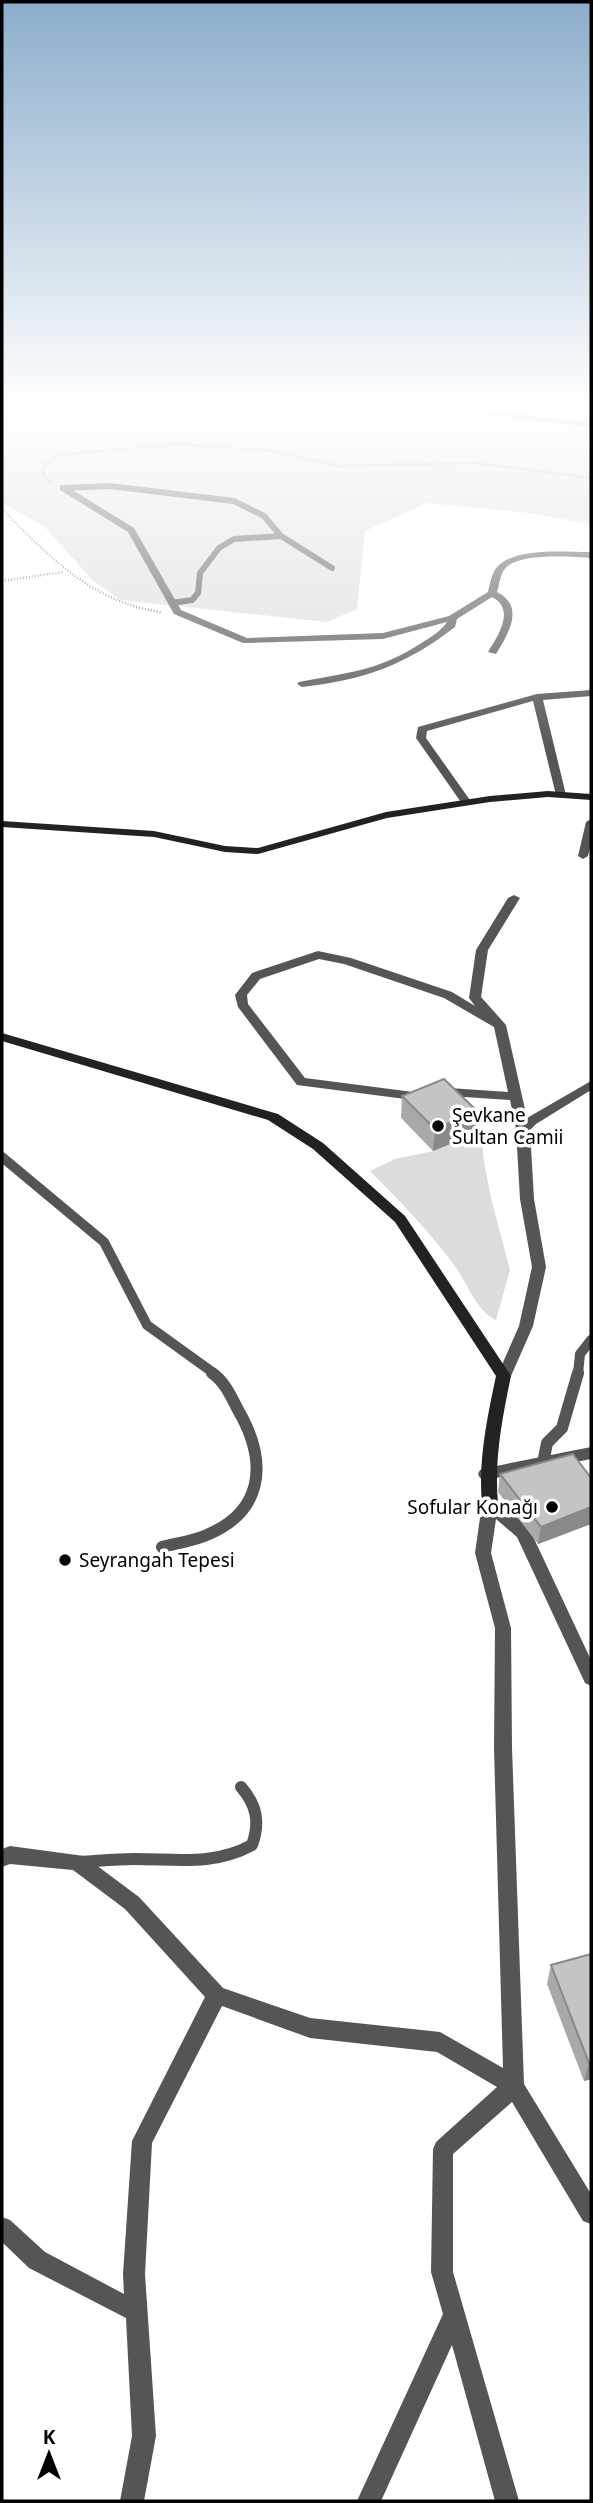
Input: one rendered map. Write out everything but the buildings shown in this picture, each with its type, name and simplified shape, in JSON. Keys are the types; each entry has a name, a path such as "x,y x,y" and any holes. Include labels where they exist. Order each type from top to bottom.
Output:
{"main road":[{"path":"2,824 154,834 225,849 258,851 386,815 467,803 561,795 591,797"},
{"path":"2,1037 273,1117 318,1146 400,1219 505,1376 489,1443 486,1474 490,1504"}],"street":[{"path":"114,520 131,530 177,612 246,641 383,636 452,618 492,593 500,568 514,559 545,554 591,555"},
{"path":"492,593 501,596 509,609 510,621 494,652"},
{"path":"302,684 340,681 389,668 420,651 452,625 452,618"},
{"path":"467,803 421,738 422,729 537,697 591,693"},
{"path":"537,697 561,795"},
{"path":"583,856 591,822"},
{"path":"505,1376 526,1326 539,1267 527,1199 523,1129 513,1096 500,1025 475,998 482,950 514,898"},
{"path":"500,1025 448,995 348,961 318,955 256,976 241,995 242,1004 301,1082 413,1096 449,1092 513,1096"},
{"path":"523,1129 531,1121 591,1085"},
{"path":"486,1474 591,1453"},
{"path":"490,1504 523,1534 591,1678"},
{"path":"490,1504 483,1553 503,1628 503,1748 514,2086"},
{"path":"2,1858 10,1855 77,1862 132,1903 217,1996 310,2028 440,2042 514,2086 591,2213"},
{"path":"132,2501 144,2436 134,2274 142,2141 217,1996"},
{"path":"508,2501 442,2272 443,2149 514,2086"},
{"path":"2,2228 37,2260 137,2312"},
{"path":"369,2501 454,2315"}],"lane":[{"path":"267,520 281,536 332,568"},
{"path":"172,603 192,600 198,593 200,573 219,548 234,540 281,536"},
{"path":"2,1157 104,1242 147,1325 221,1379 251,1435 258,1479 248,1507 210,1534 162,1547"},
{"path":"543,1463 547,1443 562,1428 577,1379 580,1354 591,1340"},
{"path":"77,1862 133,1858 206,1861 242,1852 252,1845 257,1823 253,1801 241,1787"}],"path":[{"path":"13,520 64,572 122,606 177,612"},
{"path":"2,581 64,572"}],"shaded area":[{"path":"33,520 390,520 365,531 357,609 327,622 121,600 93,581 44,526"},
{"path":"567,520 591,520 591,524"},
{"path":"483,1131 483,1156 491,1198 510,1270 496,1320 477,1303 459,1272 435,1240 370,1171 395,1159 433,1151"}],"place":[{"name":"Şevkane Sultan Camii","path":"438,1126"},
{"name":"Sofular Konağı","path":"552,1507"},
{"name":"Seyrangah Tepesi","path":"65,1560"}]}
